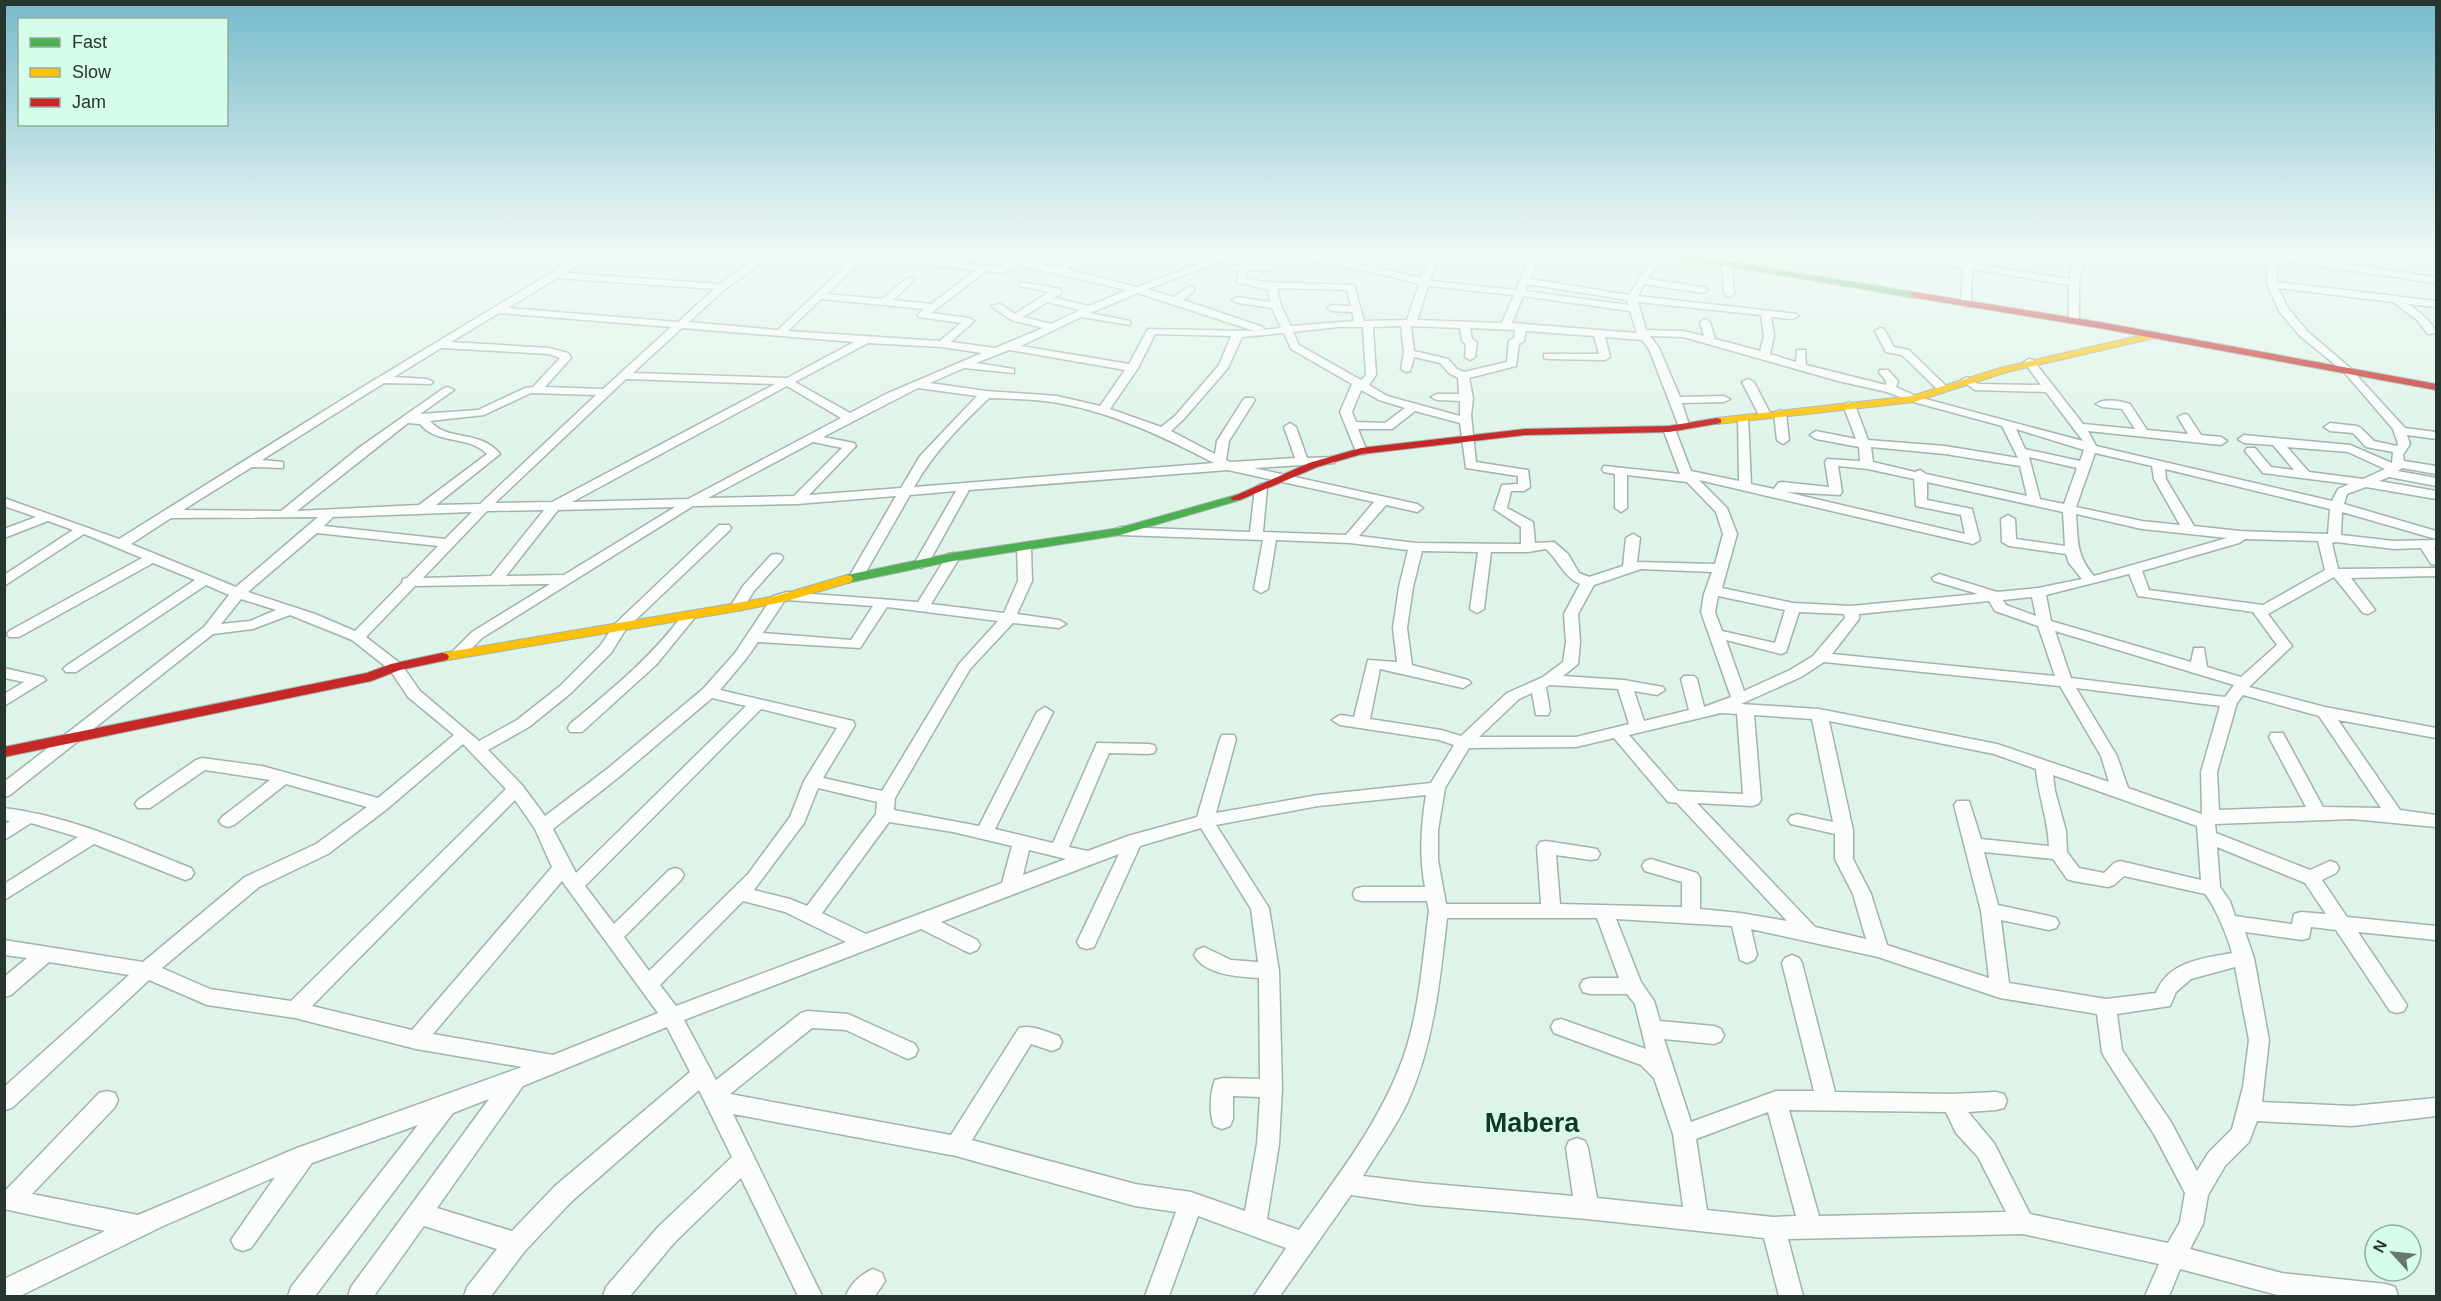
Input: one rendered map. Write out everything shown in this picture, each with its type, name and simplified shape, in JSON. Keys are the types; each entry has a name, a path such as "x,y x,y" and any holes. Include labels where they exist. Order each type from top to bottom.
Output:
{"street":[{"path":"121,544 382,380 488,317"},
{"path":"581,317 942,344 995,351"},
{"path":"357,637 408,582 482,509 622,376 689,317"},
{"path":"780,333 797,317"},
{"path":"936,317 969,321 942,344"},
{"path":"459,653 477,635 688,504 916,384 1010,347 1075,317"},
{"path":"1105,317 1126,323"},
{"path":"1181,333 1191,317"},
{"path":"1224,317 1267,333"},
{"path":"1281,317 1296,346 1383,398 1466,421"},
{"path":"1336,317 1338,324"},
{"path":"1361,317 1364,324 1371,375 1360,384 1346,412 1361,451"},
{"path":"1406,369 1411,317"},
{"path":"1506,326 1510,317"},
{"path":"1618,732 1674,798 1681,796 1752,800 1742,703 1708,612 1711,594 1714,591 1730,534 1722,511 1689,477 1676,427 1678,413 1676,400 1654,348 1643,335 1637,317"},
{"path":"1764,356 1769,336 1766,317"},
{"path":"2051,317 2436,386"},
{"path":"2065,317 2347,371"},
{"path":"2289,317 2303,333 2347,371 2400,431 2404,444 2393,468"},
{"path":"2419,317 2432,332"},
{"path":"1015,318 1054,328"},
{"path":"1705,322 1710,341"},
{"path":"1103,410 1133,368 1152,331 1267,333 1338,324 1409,323 1506,326 1643,335 1683,334 1890,389 1914,399 2059,437 2091,448 2335,506 2433,541"},
{"path":"1464,324 1467,341 1472,342 1470,357"},
{"path":"1409,353 1444,361 1453,371 1463,376 1512,364 1514,341 1519,341 1521,327"},
{"path":"1880,331 1890,350 1905,352 1942,388"},
{"path":"1548,356 1605,357 1598,332"},
{"path":"1163,432 1179,418 1224,366 1238,333"},
{"path":"4,752 371,677 396,667 459,653 737,607 781,598 856,577 953,557 1024,548 1120,531 1224,502 1313,465 1361,451 1525,432 1676,427 1914,399 1942,388 2029,362 2156,335"},
{"path":"495,581 554,506 866,340"},
{"path":"439,345 549,351 564,355 566,358 536,390"},
{"path":"1010,347 1133,368"},
{"path":"1801,352 1801,367"},
{"path":"2029,362 2089,440 2091,448 2069,508 2072,551 2076,563 2091,581"},
{"path":"964,365 1010,371"},
{"path":"1884,372 1892,381 1890,389"},
{"path":"622,376 786,381 850,418"},
{"path":"1463,376 1467,398 1466,421 1470,438 1470,465 1524,473 1524,487 1506,488 1500,509 1528,525 1528,548"},
{"path":"382,380 427,382"},
{"path":"1967,380 1975,387 2052,389"},
{"path":"1748,382 1765,415"},
{"path":"916,384 986,394 1057,399 1103,410 1163,432 1224,464 1417,508"},
{"path":"542,402 557,389"},
{"path":"284,515 323,481 448,390"},
{"path":"406,419 480,413 522,392 536,390 607,392"},
{"path":"856,577 924,459 951,428 986,394"},
{"path":"1437,397 1467,398"},
{"path":"1676,400 1724,399"},
{"path":"1224,464 1223,441 1249,400"},
{"path":"2102,404 2126,406 2144,434"},
{"path":"1849,405 1864,444 1868,465"},
{"path":"1351,425 1388,427 1414,406"},
{"path":"1780,413 1783,440"},
{"path":"2184,417 2197,439"},
{"path":"1744,418 1745,486"},
{"path":"406,419 423,421 432,431 484,444 494,454 422,509"},
{"path":"2007,423 2024,458 2034,501"},
{"path":"1290,427 1302,460"},
{"path":"1388,427 1392,447"},
{"path":"2080,427 2221,441"},
{"path":"2330,427 2358,430 2370,444 2400,450"},
{"path":"2400,431 2436,435"},
{"path":"1816,435 1864,444 1889,444 2084,466"},
{"path":"797,500 850,446 813,438"},
{"path":"2244,439 2350,450 2436,488"},
{"path":"2277,442 2304,474"},
{"path":"2251,451 2267,470 2367,483 2436,488"},
{"path":"170,514 284,515 422,509 797,500 905,494 1224,464 1332,460"},
{"path":"1779,494 1782,486 1836,492 1831,462 1868,465 1920,474 2142,525 2242,535 2335,538 2394,545 2433,541"},
{"path":"252,463 279,465"},
{"path":"2158,464 2160,479 2189,530"},
{"path":"2335,538 2333,525 2335,506 2342,492 2367,483 2393,468 2436,470"},
{"path":"1621,507 1614,470 1689,477 1745,486 1973,540 1967,512 1920,503 1920,474"},
{"path":"1261,488 1263,536 1261,589"},
{"path":"921,564 964,489"},
{"path":"1350,539 1382,501"},
{"path":"4,502 121,544 238,593 357,637 396,667 414,694 470,742 516,789 543,827 562,868 672,1017 810,1296"},
{"path":"4,790 209,630 238,593 314,530 329,513"},
{"path":"4,534 48,517"},
{"path":"2008,519 2009,542 2072,551"},
{"path":"2381,521 2394,545"},
{"path":"4,1101 147,970 252,882 321,849 470,742 530,719 601,654 617,636 620,627 724,528"},
{"path":"4,582 83,530"},
{"path":"314,530 448,543"},
{"path":"1120,531 1350,539 1416,547 1528,548 1548,545 1563,557 1574,576 1588,582 1640,565 1682,561 1721,568"},
{"path":"1714,591 1793,607 1851,610 2038,592 2091,581 2234,540 2242,535"},
{"path":"1630,568 1633,538"},
{"path":"2335,538 2325,541 2336,573 2368,610"},
{"path":"2433,541 2436,561"},
{"path":"1405,668 1400,628 1406,587 1416,547"},
{"path":"812,915 821,899 864,846 964,667 1008,619 1025,581 1024,548"},
{"path":"1477,609 1485,548"},
{"path":"922,607 953,557"},
{"path":"14,634 154,558"},
{"path":"737,607 748,589 776,558"},
{"path":"2134,568 2143,593 2268,610"},
{"path":"2211,890 2207,843 2209,772 2238,692 2285,646 2260,613 2336,573 2436,572"},
{"path":"1939,578 1996,595"},
{"path":"71,669 206,579"},
{"path":"408,582 569,579"},
{"path":"1266,1296 1346,1184 1398,1099 1418,1045 1431,979 1436,903 1428,860 1429,830 1436,788 1464,743 1513,696 1570,664 1573,642 1571,614 1588,582"},
{"path":"2038,592 2045,625 2065,682 2109,756 2121,794"},
{"path":"1996,595 2001,608 2012,614 2199,671 2238,692"},
{"path":"781,598 882,602 1059,624"},
{"path":"543,827 613,773 709,692 755,636 781,598"},
{"path":"755,636 855,645 882,602"},
{"path":"1717,634 1781,649 1793,607"},
{"path":"209,630 254,625 289,610"},
{"path":"1340,720 1441,735 1464,743 1576,742 1742,703 1800,672 1821,657 1852,619 1851,610"},
{"path":"576,728 651,663 676,636 689,615"},
{"path":"2199,651 2199,671"},
{"path":"1821,657 2065,682 2238,692 2325,712 2436,733"},
{"path":"1361,724 1373,663 1405,668 1463,683"},
{"path":"4,673 38,680 4,701"},
{"path":"1689,679 1698,715"},
{"path":"1543,681 1657,690"},
{"path":"1542,711 1543,681"},
{"path":"1624,686 1638,727"},
{"path":"649,983 754,879 798,819 812,781 847,725 709,692"},
{"path":"1742,703 1819,714 1997,749 2209,825 2311,878 2397,1005"},
{"path":"575,885 756,705"},
{"path":"984,833 1045,712"},
{"path":"2325,712 2393,813"},
{"path":"1819,714 1844,830 1845,859 1862,894 1879,950"},
{"path":"2277,737 2317,812"},
{"path":"1228,739 1205,821 1260,908 1269,970 1271,1088 1268,1144 1255,1224"},
{"path":"1059,849 1102,747 1148,749"},
{"path":"144,804 202,764 262,772 381,805"},
{"path":"2044,767 2046,791 2056,831 2058,853 2073,874 2108,880 2120,868 2211,890 2221,901 2228,922 2237,934 2244,958 2259,1040 2249,1111 2241,1135 2217,1159 2197,1192 2191,1224 2157,1296"},
{"path":"228,821 283,778"},
{"path":"812,781 953,826 1086,857"},
{"path":"5,1291 137,1226 304,1155 444,1108 864,942 1134,840 1205,821 1273,807 1347,796 1436,788"},
{"path":"295,1010 516,789"},
{"path":"1681,796 1809,933"},
{"path":"1963,805 1990,911 2000,990"},
{"path":"2209,825 2317,812 2393,813 2436,821"},
{"path":"4,814 70,827 185,873"},
{"path":"4,834 26,818"},
{"path":"1797,820 1844,830"},
{"path":"4,893 93,836"},
{"path":"1087,942 1134,840"},
{"path":"1010,888 1022,843"},
{"path":"1974,845 2058,853"},
{"path":"1551,912 1546,847 1592,854"},
{"path":"1651,866 1691,878 1691,915"},
{"path":"416,1040 562,868"},
{"path":"2311,878 2330,868"},
{"path":"613,936 675,875"},
{"path":"739,893 790,906 864,942"},
{"path":"1362,894 1436,903 1551,912 1604,911 1740,920 1809,933 1879,950 2000,990 2106,1007 2163,1000 2165,992 2188,969 2244,958"},
{"path":"1604,911 1632,986 1644,1001 1663,1072 1684,1134 1697,1220"},
{"path":"1990,911 2049,923"},
{"path":"2228,922 2302,933 2301,919 2436,933"},
{"path":"1740,920 1748,955"},
{"path":"922,921 970,945"},
{"path":"4,947 147,970 207,997 295,1010 416,1040 553,1064"},
{"path":"4,989 45,954"},
{"path":"1204,955 1228,968 1269,970"},
{"path":"1792,963 1827,1101"},
{"path":"1590,986 1632,986"},
{"path":"2106,1007 2112,1052 2163,1129 2197,1192"},
{"path":"714,1098 808,1019 848,1022 908,1050"},
{"path":"1561,1027 1647,1059 1663,1072"},
{"path":"1651,1029 1714,1035"},
{"path":"957,1146 1026,1034 1052,1042"},
{"path":"476,1296 516,1244 563,1194 701,1075"},
{"path":"360,1296 515,1080"},
{"path":"1222,1119 1223,1087 1271,1088"},
{"path":"714,1098 957,1146 1135,1195 1191,1203 1303,1243"},
{"path":"106,1100 11,1201 137,1226"},
{"path":"1776,1100 1810,1226"},
{"path":"1684,1134 1776,1100 1952,1103 1996,1101"},
{"path":"1952,1103 1964,1126 1986,1150 2024,1223"},
{"path":"2249,1111 2352,1116 2436,1107"},
{"path":"300,1296 444,1108"},
{"path":"1577,1148 1587,1208"},
{"path":"243,1240 304,1155"},
{"path":"615,1296 666,1235 744,1160"},
{"path":"1346,1184 1421,1194 1587,1208 1773,1228 2024,1223 2174,1256 2294,1293 2386,1296"},
{"path":"1157,1296 1191,1203"},
{"path":"421,1214 516,1244"},
{"path":"1773,1228 1791,1296"},
{"path":"5,1291 15,1296"}],"traffic: fast":[{"path":"847,579 953,557 1120,531 1236,498"}],"traffic: slow":[{"path":"1717,421 1914,399 2003,370 2156,335"},
{"path":"442,657 737,607 778,599 847,579"}],"traffic: jam":[{"path":"2048,317 2436,387"},
{"path":"1236,498 1313,465 1361,451 1525,432 1669,429 1717,421"},
{"path":"4,752 371,677 396,667 442,657"}],"district":[{"name":"Mabera","path":"1532,1123"}]}
